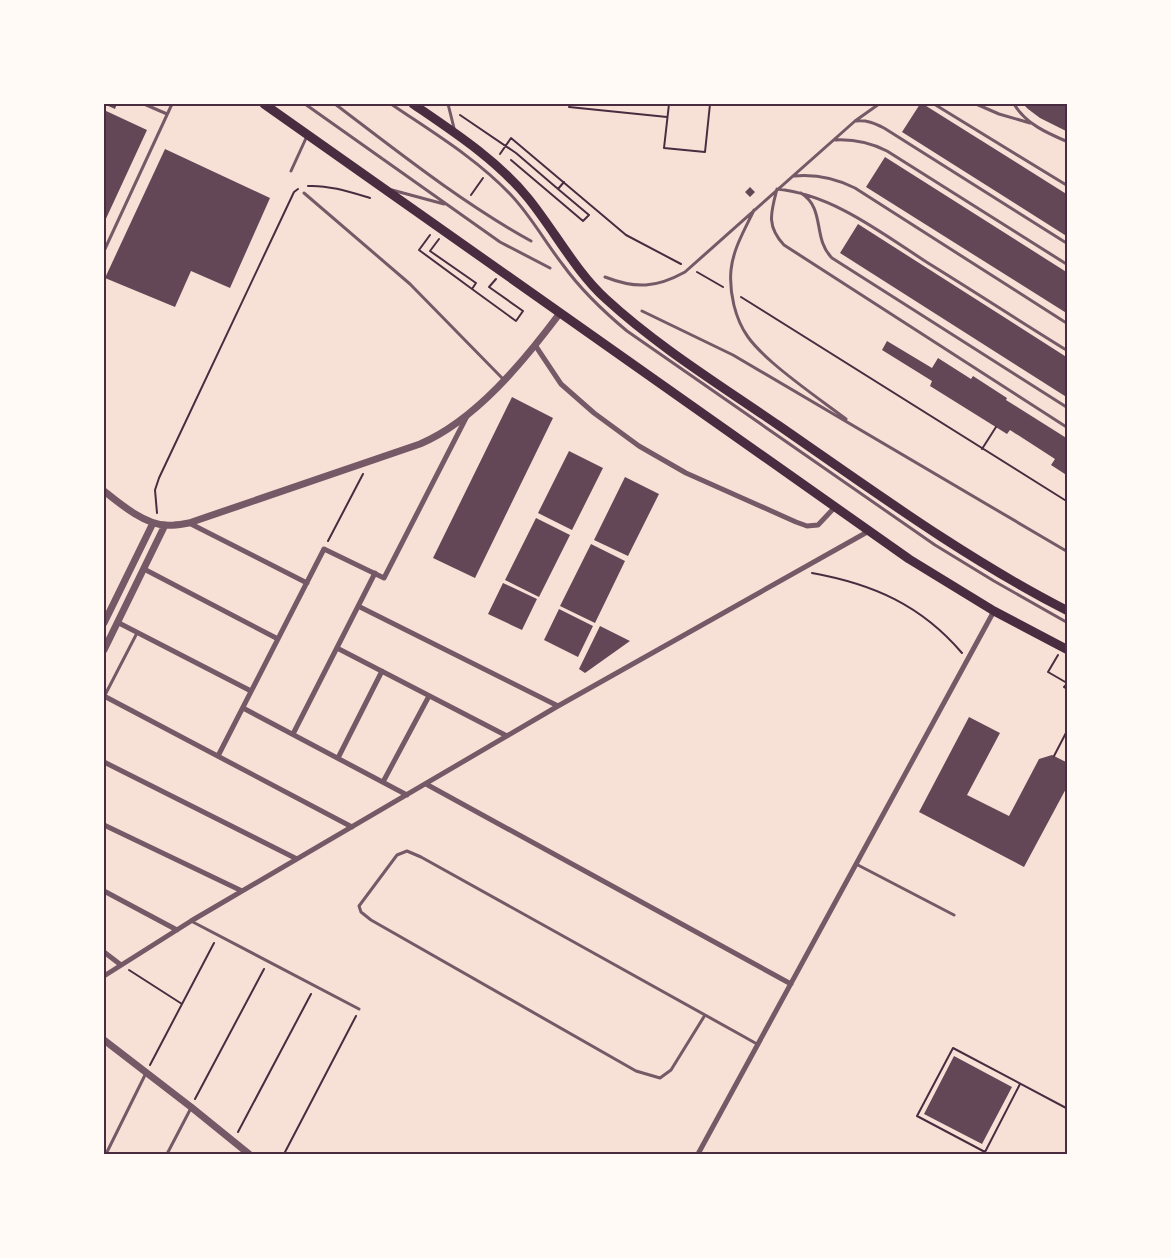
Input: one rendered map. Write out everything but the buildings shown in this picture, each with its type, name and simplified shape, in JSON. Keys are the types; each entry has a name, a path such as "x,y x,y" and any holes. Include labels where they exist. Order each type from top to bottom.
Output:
{"highway":[{"path":"264,104 909,559 994,611 1065,649"},
{"path":"413,104 456,133 502,171 527,196 596,289 623,314 891,504 1005,577 1068,612"}],"street":[{"path":"104,491 132,512 160,524 189,523 433,439 468,415 504,380 560,313"},
{"path":"535,345 561,384 594,413 639,446 686,473 807,526 818,525 835,507"},
{"path":"218,756 324,549 384,578 468,415"},
{"path":"189,523 307,583"},
{"path":"104,650 144,569 160,524"},
{"path":"104,623 106,614 160,524"},
{"path":"104,976 191,921 558,706 869,531"},
{"path":"144,569 278,639"},
{"path":"293,734 375,573"},
{"path":"358,606 558,706"},
{"path":"698,1155 994,611"},
{"path":"117,622 251,691"},
{"path":"337,648 507,736"},
{"path":"338,758 382,671"},
{"path":"104,696 352,827"},
{"path":"383,782 429,696"},
{"path":"243,708 407,795"},
{"path":"104,762 297,859"},
{"path":"426,784 791,984"},
{"path":"104,825 242,891"},
{"path":"104,891 177,930"},
{"path":"104,952 121,965"},
{"path":"104,1040 191,1107 233,1141 244,1153"}],"lane":[{"path":"144,104 167,114"},
{"path":"104,251 172,104"},
{"path":"305,104 500,242 550,268"},
{"path":"335,104 408,160 531,241"},
{"path":"391,104 479,165 497,181 513,197 586,293 627,331 935,545 1068,623"},
{"path":"605,277 638,286 659,284 685,272 855,121 879,104"},
{"path":"934,104 1068,186"},
{"path":"976,104 999,114 1031,123 1068,142"},
{"path":"1014,104 1031,123"},
{"path":"449,106 456,133"},
{"path":"855,121 874,123 884,128 1068,244"},
{"path":"291,171 308,135"},
{"path":"832,141 849,139 864,141 887,151 1068,265"},
{"path":"792,176 825,177 855,188 1068,324"},
{"path":"382,187 446,205"},
{"path":"777,189 801,193 839,208 859,219 1068,351"},
{"path":"777,189 772,211 772,226 773,232 784,245 1068,428"},
{"path":"801,193 814,208 822,244 832,258 1068,408"},
{"path":"304,194 410,284 504,380"},
{"path":"755,208 742,234 731,269 736,312 747,336 782,370 860,430"},
{"path":"642,311 733,355 1068,552"},
{"path":"104,696 137,633"},
{"path":"705,1015 671,1071 660,1078 636,1071 371,920 361,912 359,906 397,855 407,851 431,862 705,1015 758,1045"},
{"path":"856,864 954,915"},
{"path":"191,921 359,1009"},
{"path":"106,1155 146,1072"},
{"path":"167,1155 191,1107"}],"path":[{"path":"669,104 664,148 705,152 710,104"},
{"path":"449,106 516,153 589,215 584,221 511,160"},
{"path":"569,107 667,117"},
{"path":"511,138 626,235 687,267"},
{"path":"558,189 564,182"},
{"path":"160,524 155,490 159,478 294,192 302,186 316,186 370,198"},
{"path":"437,226 419,250 516,321 522,311 489,287"},
{"path":"430,251 476,283 472,289"},
{"path":"697,273 728,290"},
{"path":"738,295 1068,502"},
{"path":"982,449 996,427"},
{"path":"324,549 370,461"},
{"path":"798,571 860,585 907,605 933,624 968,660"},
{"path":"1065,649 1048,672 1067,683 1064,687 1068,689"},
{"path":"1054,756 1068,729"},
{"path":"146,1072 219,935"},
{"path":"191,1107 268,961"},
{"path":"121,965 182,1004"},
{"path":"233,1141 315,986"},
{"path":"284,1155 359,1009"},
{"path":"1020,1084 985,1152 917,1116 953,1048 1068,1109"}]}
